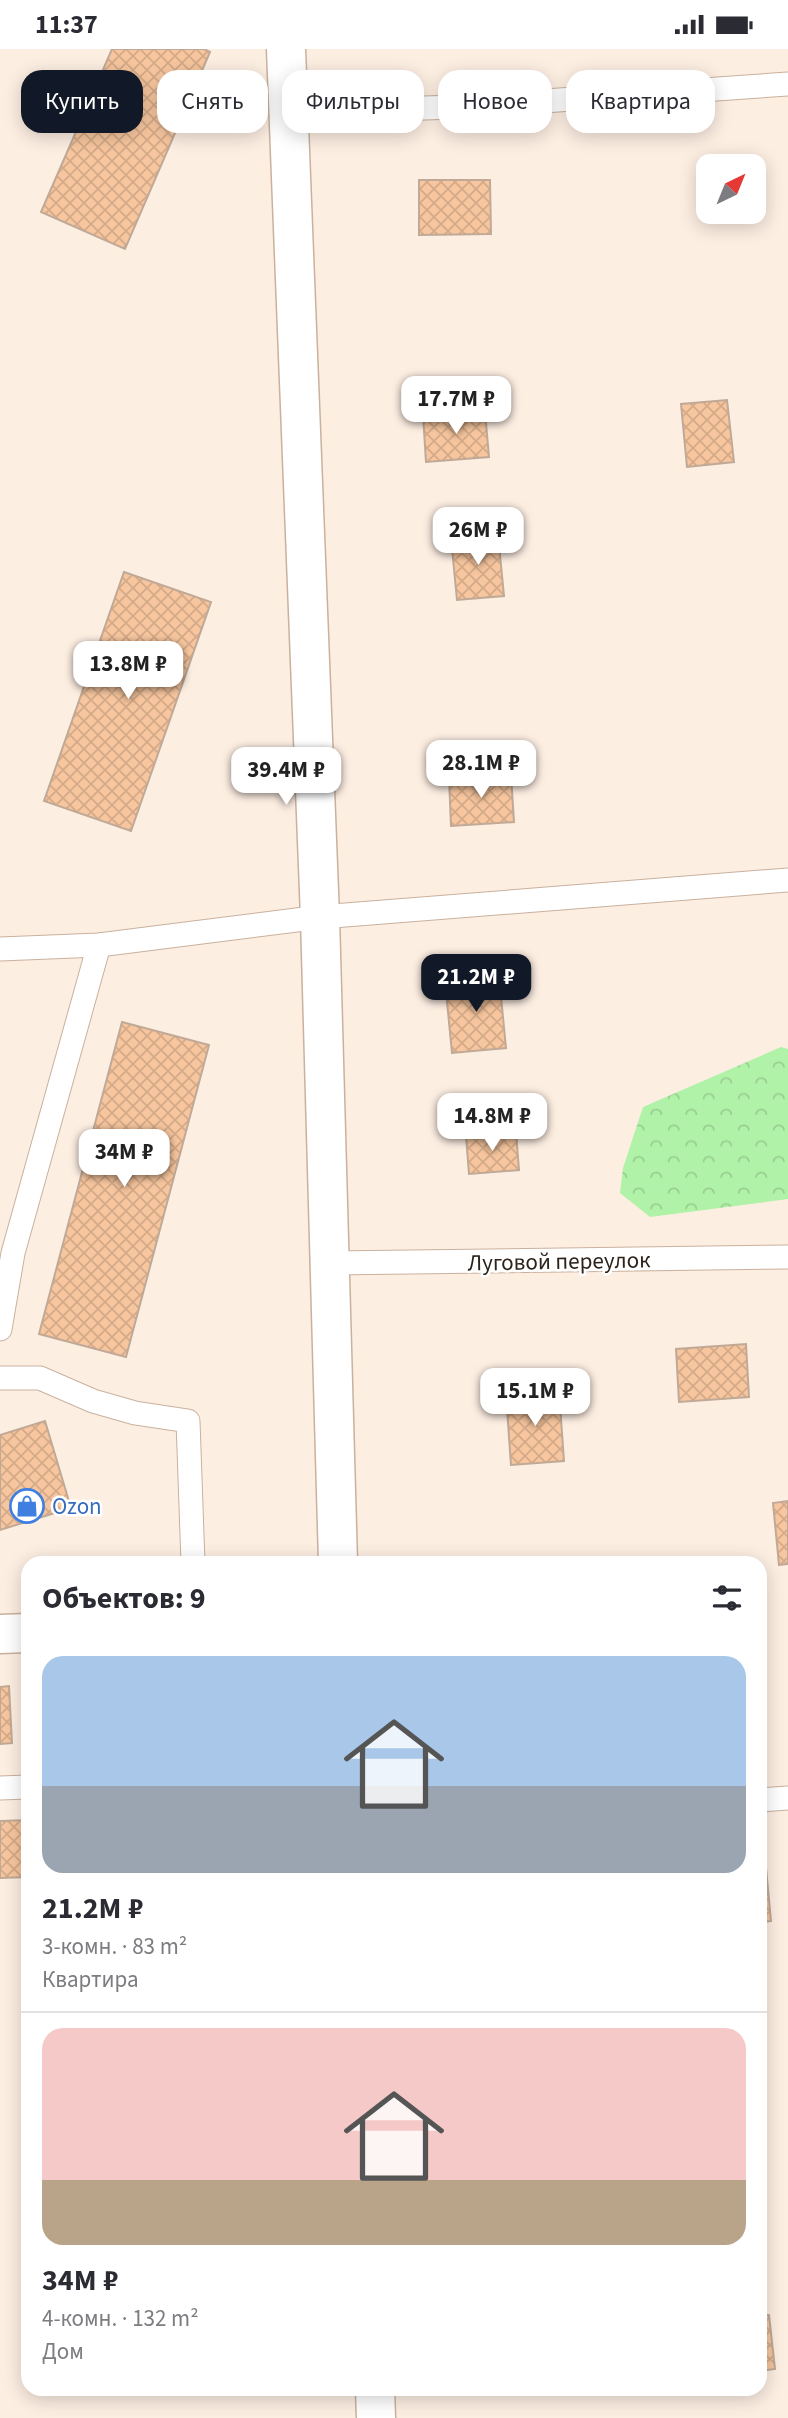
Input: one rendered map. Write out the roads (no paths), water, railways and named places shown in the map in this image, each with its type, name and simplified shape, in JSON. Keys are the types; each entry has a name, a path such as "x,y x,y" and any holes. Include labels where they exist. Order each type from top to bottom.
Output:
{"street":[{"path":"286,49 287,70"},
{"path":"289,133 320,917 338,1556"},
{"path":"0,1634 21,1633"},
{"path":"375,2396 376,2418"}],"lane":[{"path":"424,108 788,83"},
{"path":"0,949 99,946 320,917 788,880"},
{"path":"0,1329 13,1253 99,946"},
{"name":"Луговой переулок","path":"330,1263 788,1257"},
{"path":"0,1378 40,1378 93,1401 135,1413 188,1421 193,1556"},
{"path":"0,1788 21,1787"},
{"path":"767,1800 788,1798"}],"place":[{"name":"Ozon","path":"27,1506"}]}
